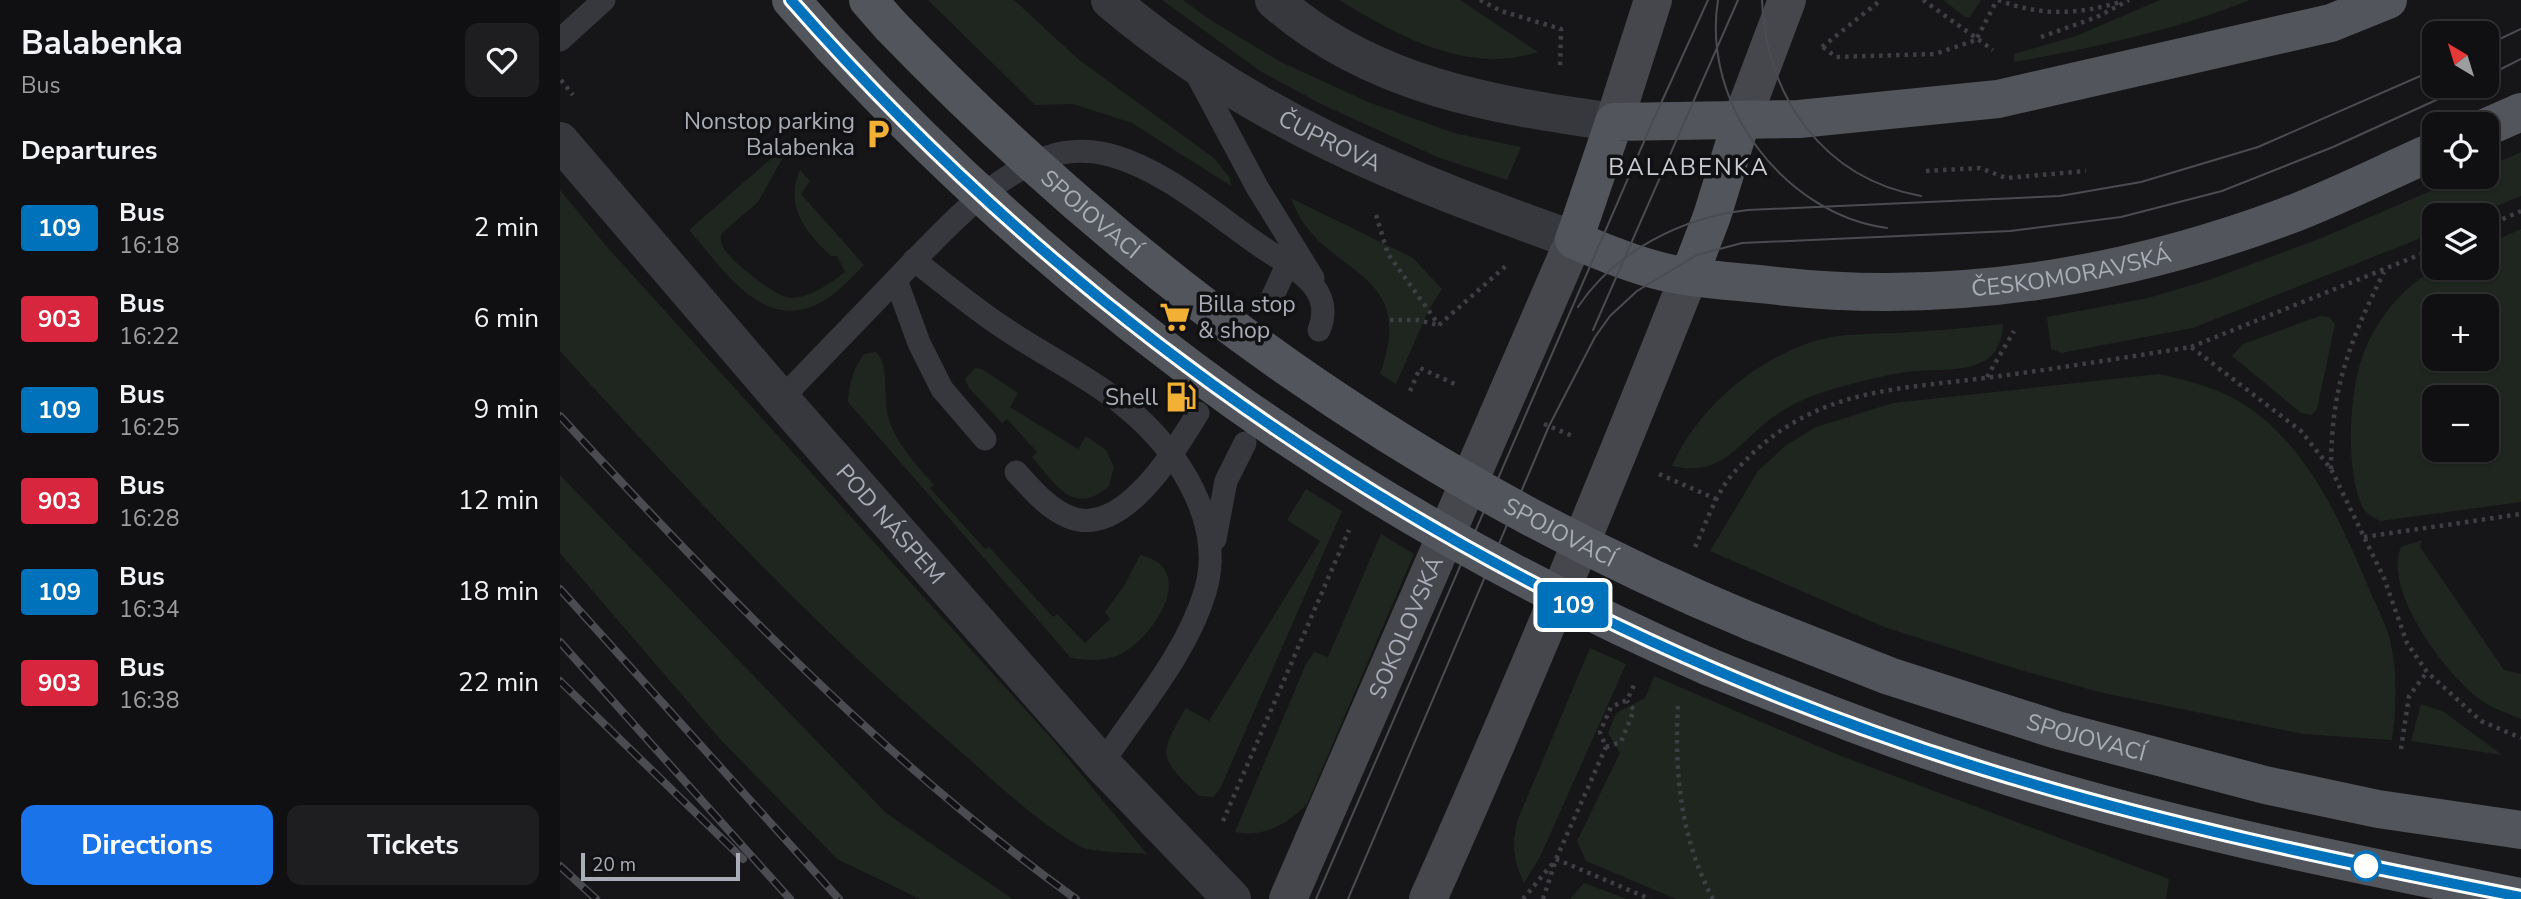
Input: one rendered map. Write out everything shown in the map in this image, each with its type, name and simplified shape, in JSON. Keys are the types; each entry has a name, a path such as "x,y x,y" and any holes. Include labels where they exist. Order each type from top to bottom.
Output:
{"main road":[{"path":"791,0 929,146 1031,243 1143,335 1267,426 1341,474 1481,557 1567,603 1707,666 1889,736 1990,771 2290,850 2521,897"},
{"path":"1574,240 1653,0"},
{"path":"1428,899 1498,743 1689,276 1712,216 1741,122 1787,0"},
{"path":"1614,122 1799,119 2012,96 2330,23 2388,0"},
{"name":"SPOJOVACÍ","path":"879,12 980,116 1063,192 1147,263 1260,350 1376,427 1509,508 1640,573 1752,622 1889,676 2057,730 2265,785 2378,810 2521,830"},
{"path":"2499,121 2521,111"},
{"name":"ČESKOMORAVSKÁ","path":"1574,240 1664,272 1689,276 1832,291 1946,292 2027,284 2139,261 2218,240 2286,216 2422,156"},
{"name":"SOKOLOVSKÁ","path":"1288,899 1574,240"}],"street":[{"name":"ČUPROVA","path":"1110,0 1192,64 1243,97 1358,156 1426,186 1574,240"},
{"path":"1274,0 1343,47 1385,70 1430,87 1474,100 1614,122"},
{"name":"POD NÁSPEM","path":"560,141 781,399 1102,764 1232,899"}],"lane":[{"path":"560,40 604,0"},
{"path":"1192,64 1322,296 1324,317 1319,330"},
{"path":"781,399 914,260 991,190 1047,157 1075,151 1108,155 1140,165 1287,265 1309,281 1322,296"},
{"path":"1271,209 1285,237 1287,265 1271,300"},
{"path":"914,260 998,324 1126,408 1171,457 1198,501 1206,521 1211,569"},
{"path":"895,280 919,344 942,389 985,439"},
{"path":"1016,472 1059,512 1088,520 1121,509 1171,457 1198,413"},
{"path":"1102,764 1191,626 1211,569 1220,503 1226,481 1245,443"}],"path":[{"path":"1480,0 1501,11 1561,29"},
{"path":"1823,47 1881,0"},
{"path":"1923,0 1994,51"},
{"path":"1812,44 1823,47 1836,57 1935,54 1976,40 1998,0 2041,12 2067,14 2129,0"},
{"path":"2032,40 2069,29 2129,0"},
{"path":"1358,156 1388,254 1439,325 1417,320 1390,320"},
{"path":"1926,171 1980,168 2006,178 2086,171"},
{"path":"2499,221 2521,211"},
{"path":"1409,393 1420,368 1716,499 1729,479 1769,438 1798,418 1844,400 1889,388 1986,378 2191,347 2384,272 2422,255"},
{"path":"2331,469 2331,424 2337,384 2354,333 2384,272"},
{"path":"2191,347 2293,424 2331,469 2384,578 2407,643 2427,672 2481,721 2521,738"},
{"path":"2364,537 2521,514"},
{"path":"1203,871 1354,519"},
{"path":"2401,749 2409,696 2427,672"},
{"path":"1679,694 1678,775 1684,818 1691,848 1713,899"},
{"path":"1606,747 1621,742 1634,710 1627,701"},
{"path":"1543,899 1556,859 1606,747 1601,732 1611,707"},
{"path":"1523,899 1556,859"},
{"path":"1556,859 1650,899"}],"shaded area":[{"path":"928,0 1014,0 1078,59 1214,158 1230,178 1231,186 1132,123 1073,104 1035,105"},
{"path":"1162,0 1183,0 1209,19 1281,62 1368,102 1454,133 1521,147 1507,180 1437,157 1321,104 1260,71"},
{"path":"1339,0 1460,0 1538,52 1512,58 1485,59 1460,55 1434,48 1385,27"},
{"path":"1943,0 1981,0 1970,17 1965,17"},
{"path":"2160,0 2250,0 2134,37 2014,62 2014,54 2076,36"},
{"path":"781,150 785,154 758,202 721,234 722,244 742,268 775,291 791,298 812,293 845,272 837,256 831,256 822,247 800,217 794,195 800,170 810,181 801,194 864,265 828,298 806,309 785,310 766,305 749,295 717,264 689,230"},
{"path":"2521,152 2521,196 2499,205 2422,203 2422,238 2193,328 2061,353 2051,349 2047,317 2148,298 2209,280 2319,239 2435,189 2499,189 2499,162"},
{"path":"560,190 608,248 1052,739 1147,854 1102,851 1079,846 1010,796 895,694 796,600 700,502 560,351"},
{"path":"1291,198 1413,258 1442,289 1429,309 1396,384 1380,374 1389,338 1387,311 1377,291 1322,244 1305,224"},
{"path":"2521,229 2521,502 2380,521 2363,508 2357,492 2351,450 2356,381 2367,345 2379,323 2394,302 2422,277 2422,280 2499,280 2499,239"},
{"path":"2320,316 2329,317 2335,324 2317,409 2311,415 2301,413 2232,356 2243,344"},
{"path":"2003,324 1998,346 1990,357 1982,362 1961,368 1891,375 1826,391 1800,401 1776,415 1718,462 1705,467 1672,466 1698,423 1734,386 1754,371 1799,347 1840,336"},
{"path":"876,352 883,365 891,426 907,453 934,485 930,488 985,549 989,547 1053,617 1057,614 1085,643 1110,619 1105,612 1125,584 1140,555 1158,562 1167,574 1169,588 1165,604 1156,620 1132,647 1107,659 1071,658 848,402 857,365 864,354"},
{"path":"975,368 982,369 1018,393 1010,407 1078,449 1086,436 1106,450 1114,467 1109,486 1085,499 1075,498 1057,486 1032,457 1037,452 1007,419 1002,423 969,388 965,379"},
{"path":"2159,374 2217,390 2248,407 2270,424 2289,444 2322,490 2348,540 2390,638 2395,681 2392,740 2303,734 2099,692 1884,627 1710,551 1758,471 1785,446 1816,427 1893,403"},
{"path":"560,475 886,813 1013,899 920,899 837,859 720,739 560,553"},
{"path":"1306,489 1342,511 1220,789 1213,797 1199,796 1169,764 1167,747 1170,737 1186,708 1209,721 1320,541 1287,520"},
{"path":"1381,534 1414,554 1307,804 1292,818 1274,828 1255,833 1235,832 1306,664 1314,652 1328,657"},
{"path":"2422,540 2420,547 2504,670 2521,674 2521,719 2488,705 2464,686 2420,629 2400,585 2398,565 2401,547"},
{"path":"1590,648 1626,664 1540,857 1524,883 1514,852 1518,819"},
{"path":"1654,676 1841,756 2169,879 2166,899 1676,899 1586,861 1577,841 1620,753 1608,733 1616,713 1645,698"},
{"path":"2421,704 2444,712 2502,755 2411,741"},
{"path":"1584,883 1627,899 1570,899"}],"tram line":[{"path":"1316,899 1652,123 1708,0"},
{"path":"1718,0 1716,39 1723,78 1737,114 1758,148 1784,177 1815,201 1849,218 1887,228"},
{"path":"1593,330 1738,0"},
{"path":"1762,0 1766,35 1775,69 1788,99 1806,127 1828,151 1855,171 1886,186 1921,196"},
{"path":"2499,39 2521,29"},
{"path":"2499,70 2521,59"},
{"path":"1578,307 1593,287 1631,254 1652,240 1699,220 1748,210 2060,196 2141,182 2258,147 2422,75"},
{"path":"1348,899 1549,426 1595,337 1610,316 1637,291 1697,255 1742,243 2010,231 2121,217 2222,191 2333,147 2441,98"}],"railway":[{"path":"560,416 681,545 806,671 870,731 1005,846 1076,899"},
{"path":"560,589 839,899"},
{"path":"560,642 790,899"},
{"path":"560,681 743,859"},
{"path":"560,866 596,899"}],"bus line":[{"name":"109","path":"791,0 880,97 977,194 1085,289 1143,335 1267,426 1322,462 1439,534 1567,603 1707,666 1976,767 2163,819 2290,850 2521,897"}],"place":[{"name":"Nonstop parking Balabenka","path":"878,134"},
{"name":"Billa stop & shop","path":"1175,317"},
{"name":"Shell","path":"1181,397"}],"district":[{"name":"BALABENKA","path":"1689,167"}]}
